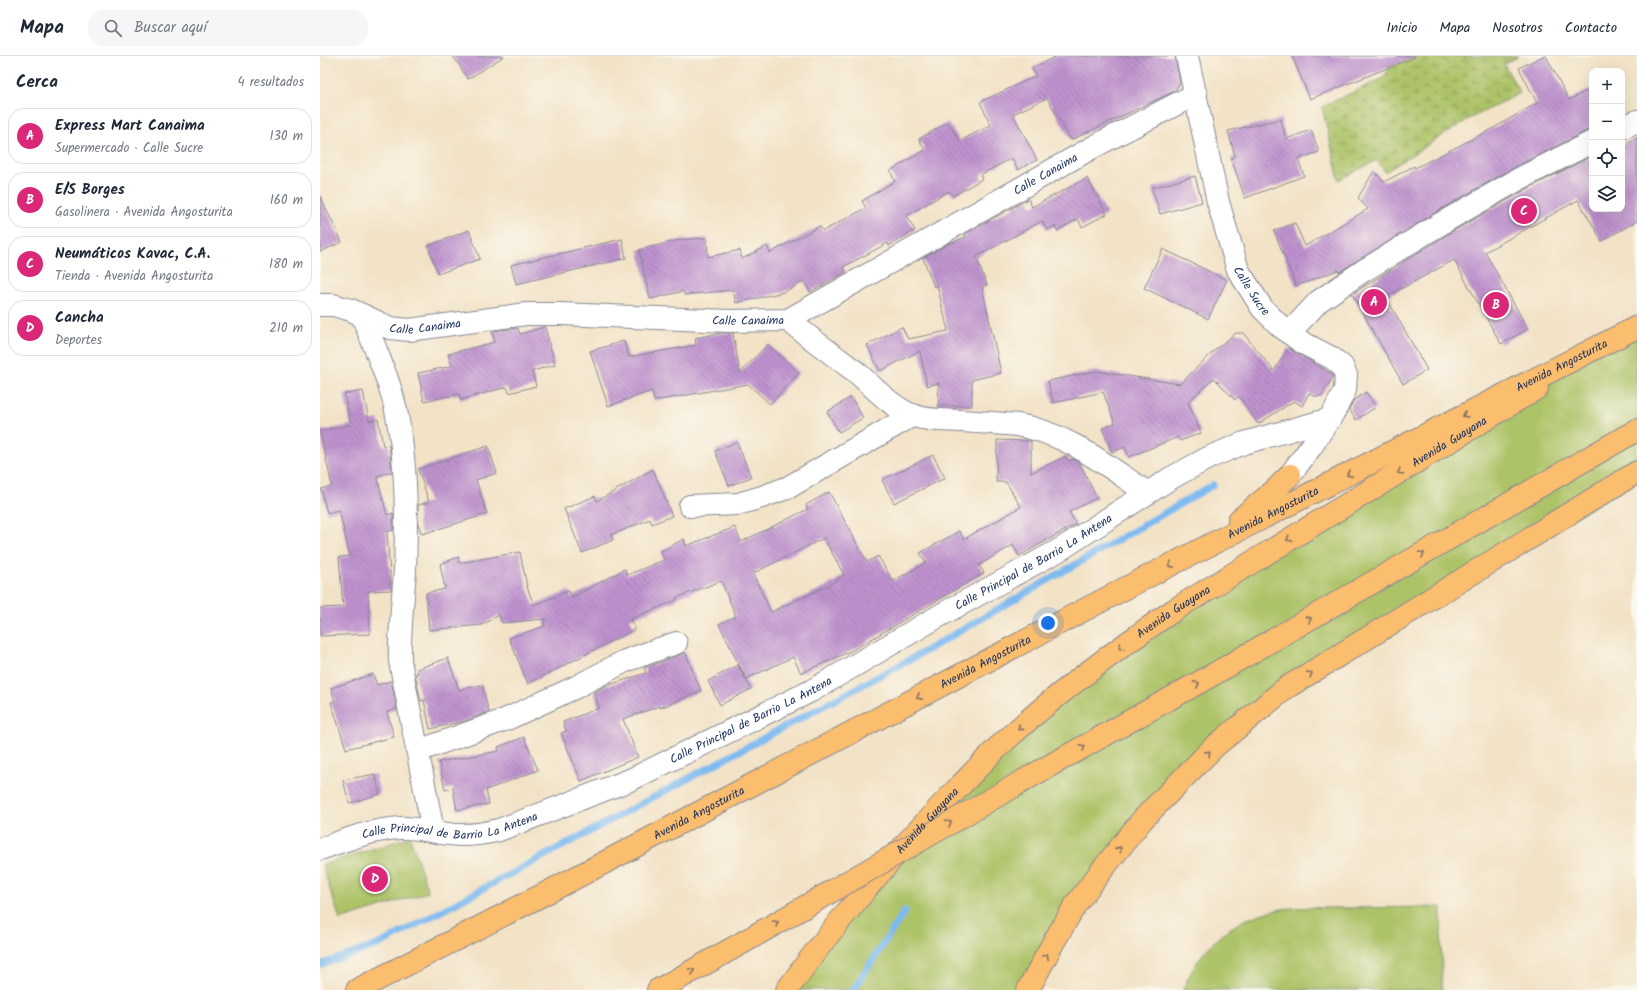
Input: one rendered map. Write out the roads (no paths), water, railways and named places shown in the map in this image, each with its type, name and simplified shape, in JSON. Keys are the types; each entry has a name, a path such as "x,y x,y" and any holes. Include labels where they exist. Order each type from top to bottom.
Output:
{"main road":[{"name":"Avenida Angosturita","path":"357,990 564,885 1199,550 1637,327"},
{"name":"Avenida Guayana","path":"787,990 844,916 887,864 934,813 1006,740 1086,674 1129,641 1174,610 1637,327"},
{"path":"658,990 1049,766 1207,678 1637,430"},
{"path":"1028,990 1076,904 1143,819 1214,747 1286,688 1637,472"},
{"path":"1199,550 1252,510 1290,475"}],"street":[{"name":"Calle Sucre","path":"1187,56 1218,202 1238,270 1262,308 1280,326 1342,366 1346,375 1345,390 1330,419 1290,475"},
{"name":"Calle Canaima","path":"320,305 333,305 362,315 390,328 408,330 526,314 561,314 730,321 788,320 1095,146 1196,94"},
{"path":"1625,127 1637,121"},
{"path":"1289,333 1319,301 1340,285 1493,194 1589,144"},
{"path":"362,315 393,397 401,445 406,532 405,570 399,641 400,661 433,831"},
{"path":"788,320 856,372 895,405 913,416 934,420 1017,426 1038,430 1056,437 1086,453 1148,493"},
{"path":"690,506 738,504 789,487 913,416"},
{"name":"Calle Principal de Barrio La Antena","path":"320,848 375,831 399,828 417,828 461,836 499,830 630,780 811,691 939,616 1061,549 1171,478 1244,443 1330,419"},
{"path":"1600,495 1637,481"},
{"path":"418,751 507,719 576,687 625,661 676,643"}],"waterway":[{"path":"320,965 380,944 922,653 1213,485"},
{"path":"853,990 905,911"}],"place":[{"name":"Neumáticos Kavac, C.A.","path":"1524,211"},
{"name":"Express Mart Canaima","path":"1374,302"},
{"name":"E/S Borges","path":"1496,305"},
{"name":"Cancha","path":"375,879"}]}
